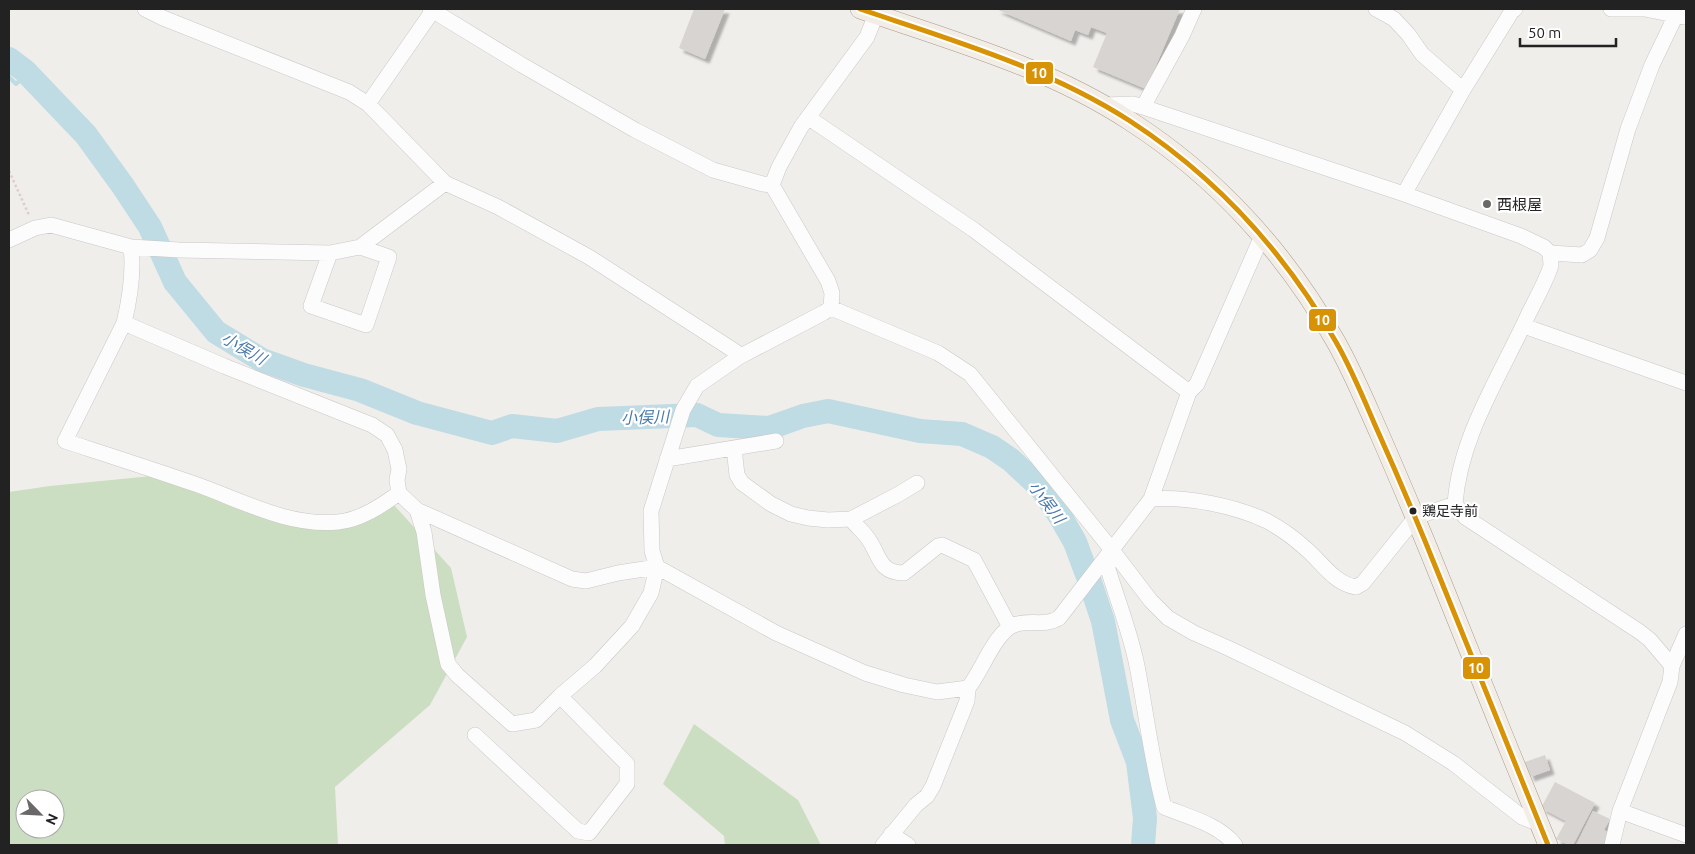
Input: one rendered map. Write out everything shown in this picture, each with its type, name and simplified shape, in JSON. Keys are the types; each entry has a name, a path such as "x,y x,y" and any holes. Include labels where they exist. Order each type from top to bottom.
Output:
{"main road":[{"path":"868,12 1006,60 1054,80 1105,105 1156,138 1201,173 1241,211 1262,236 1304,290 1336,340 1361,392 1416,517 1548,845"}],"street":[{"path":"145,9 165,13 349,92 368,104 445,183 498,207 589,257 736,352 739,357"},
{"path":"368,104 432,9 522,66 674,150 714,170 772,185"},
{"path":"1143,107 1182,36 1194,9"},
{"path":"1376,9 1394,20 1408,34 1422,54 1463,90"},
{"path":"1404,194 1463,90 1515,9"},
{"path":"1550,253 1582,255 1590,250 1597,238 1628,129 1652,65 1681,16 1645,9 1612,9"},
{"path":"772,185 779,167 801,126 809,118 867,37 868,12"},
{"path":"1105,105 1134,104 1404,194 1522,236 1544,247 1550,253 1551,266 1524,326 1493,387 1461,461 1455,504 1465,516 1640,632 1650,640 1672,666"},
{"path":"809,118 974,230 1189,392"},
{"path":"9,240 35,228 51,225 133,247 330,254 360,247 445,183"},
{"path":"418,510 424,532 433,596 448,664 457,675 512,724 536,720 560,696 595,666 632,626 651,593 657,567 652,551 651,511 683,410 689,398 698,386 739,357 824,314 831,308 832,293 828,281 772,185"},
{"path":"908,845 887,840 916,805 927,796 933,786 967,701 968,688 996,641 1010,627 1030,623 1051,623 1059,618 1151,499 1189,392 1197,384 1262,236"},
{"path":"133,247 128,306 124,322 65,441 196,484 298,521 337,522 347,520 376,508 399,493"},
{"path":"330,254 311,306 366,325 389,257 360,247"},
{"path":"831,308 938,353 970,374 1106,558 1168,618 1207,639 1405,733 1453,763 1522,817 1532,821 1538,820"},
{"path":"124,322 224,366 372,425 387,435 395,450 399,469 397,480 399,493 418,510 572,579 586,581 618,573 657,567 776,634 865,673 904,685 937,692 968,688"},
{"path":"1524,326 1686,383"},
{"path":"667,459 776,441"},
{"path":"734,448 737,475 742,483 771,504 791,514 808,518 828,520 851,519 917,483"},
{"path":"1151,499 1197,501 1251,515 1268,522 1305,548 1338,581 1347,586 1356,587 1363,583 1416,517 1455,504"},
{"path":"851,519 869,539 882,564 896,573 904,573 938,546 942,545 974,560 1010,627"},
{"path":"1106,558 1126,621 1136,662 1158,785 1164,807 1216,828 1236,845"},
{"path":"1612,845 1620,811 1670,682 1672,666 1686,634"},
{"path":"475,735 578,831 589,833 627,784 627,764 560,696"},
{"path":"1620,811 1686,835"}],"path":[{"path":"9,171 35,228"}],"green space":[{"path":"152,476 312,528 393,504 451,568 467,637 430,705 335,787 338,845 9,845 9,492"},
{"path":"694,724 798,800 821,845 725,845 724,836 663,784"}],"building":[{"path":"694,9 725,9 705,59 679,48"},
{"path":"996,9 1180,9 1146,89 1093,67 1107,33 1091,27 1088,35 1075,30 1071,41"},
{"path":"1545,755 1550,770 1530,777 1525,762"},
{"path":"1555,782 1595,803 1573,845 1556,839 1566,821 1541,808"},
{"path":"1593,811 1610,819 1604,830 1609,833 1603,845 1576,845"}],"waterway":[{"name":"小俣川","path":"9,59 25,71 86,135 150,227 175,282 216,332 262,360 304,375 360,390 417,413 492,433 512,426 557,431 598,419 697,415 718,425 769,428 803,416 828,411 920,431 962,434 992,447 1011,460 1042,489 1060,516 1075,542 1091,585 1103,621 1122,720 1138,762 1145,818 1143,845"},
{"path":"9,77 16,84 27,74"}],"transit line":[{"name":"10","path":"860,9 964,44 1033,70 1099,102 1130,121 1191,167 1220,192 1271,248 1316,309 1357,383 1423,536 1548,845"}],"place":[{"name":"西根屋","path":"1487,204"},
{"name":"鶏足寺前","path":"1413,511"}]}
